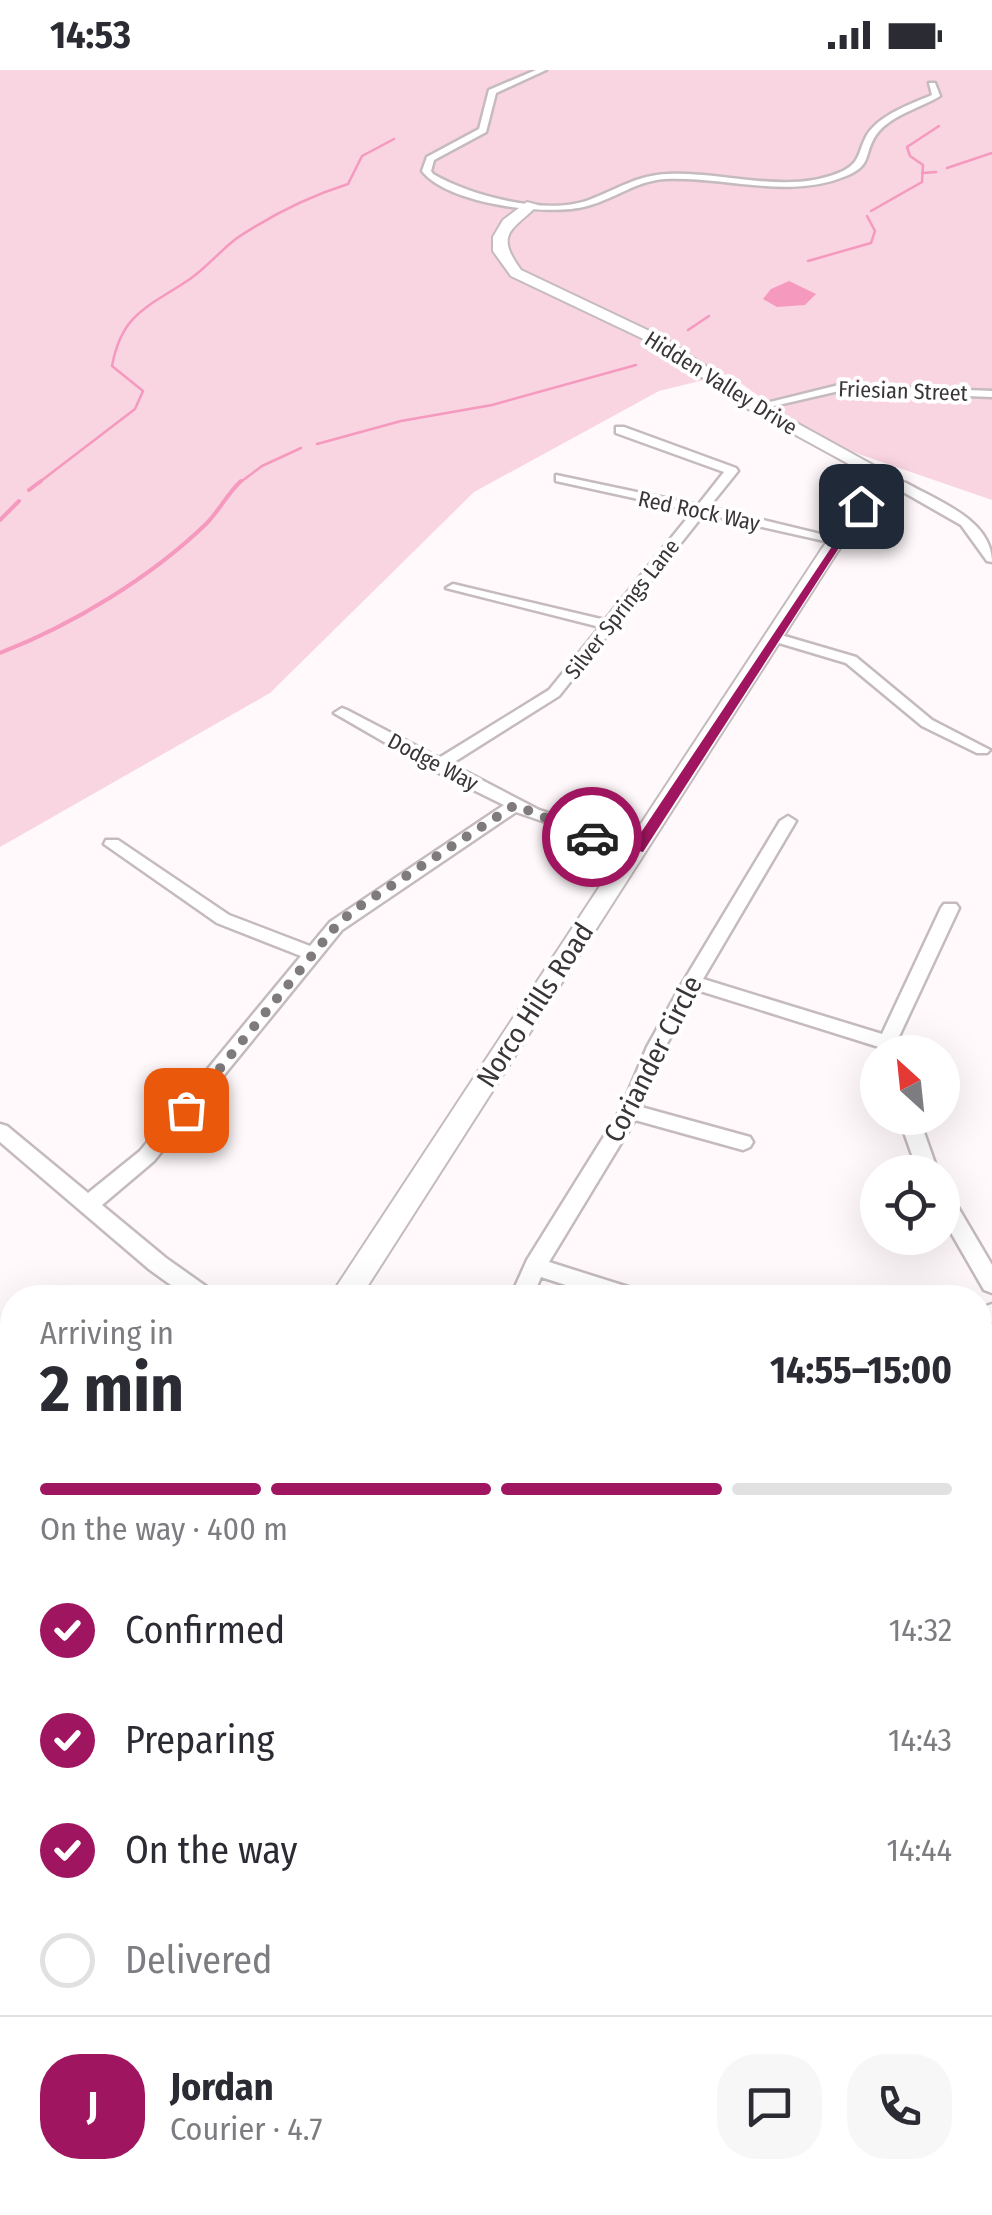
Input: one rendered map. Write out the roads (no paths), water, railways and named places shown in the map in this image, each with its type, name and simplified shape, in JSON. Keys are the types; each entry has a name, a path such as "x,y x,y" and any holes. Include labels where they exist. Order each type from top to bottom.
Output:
{"street":[{"path":"542,70 496,89 487,98 480,133 430,160 426,170 454,189 532,205 596,203 630,183 662,177 780,182 831,178 862,163 872,134 906,109 936,96 932,85"},
{"name":"Hidden Valley Drive","path":"532,205 508,223 500,238 500,251 516,272 657,340 756,407 902,486"},
{"name":"Friesian Street","path":"756,407 839,388 992,394"},
{"name":"Silver Springs Lane","path":"437,766 554,693 732,471 620,430"},
{"name":"Red Rock Way","path":"560,478 838,540"},
{"path":"838,540 861,506 902,486 966,522 992,558"},
{"name":"Norco Hills Road","path":"352,1285 838,540"},
{"path":"453,588 610,625"},
{"path":"774,637 850,660 927,724 982,750"},
{"name":"Dodge Way","path":"342,713 515,805 572,830 638,848"},
{"path":"88,1205 147,1156 313,954 354,910 515,805"},
{"name":"Coriander Circle","path":"527,1285 630,1111 656,1047 692,982 788,821"},
{"path":"112,844 223,919 313,954"},
{"path":"895,1035 950,908"},
{"path":"692,982 860,1038"},
{"path":"630,1111 743,1142"},
{"path":"0,1131 190,1285"},
{"path":"960,1229 992,1284"},
{"path":"535,1266 595,1285"}],"waterway":[{"path":"923,173 923,165 910,156 907,147 939,126"},
{"path":"37,484 135,409 143,391 112,366 123,334 139,313 190,279 250,229 304,200 348,184 362,156 394,139"},
{"path":"947,168 992,153"},
{"path":"923,173 936,172"},
{"path":"871,211 922,182 923,173"},
{"path":"808,261 871,243 875,231 867,216"},
{"path":"688,330 709,316"},
{"path":"317,444 401,421 492,405 636,365"},
{"path":"238,484 262,466 301,448"},
{"path":"37,484 41,481"},
{"path":"238,484 241,481"},
{"path":"29,490 37,484"},
{"path":"0,653 55,629 135,581 206,524 238,484"},
{"path":"0,520 19,501"}]}
